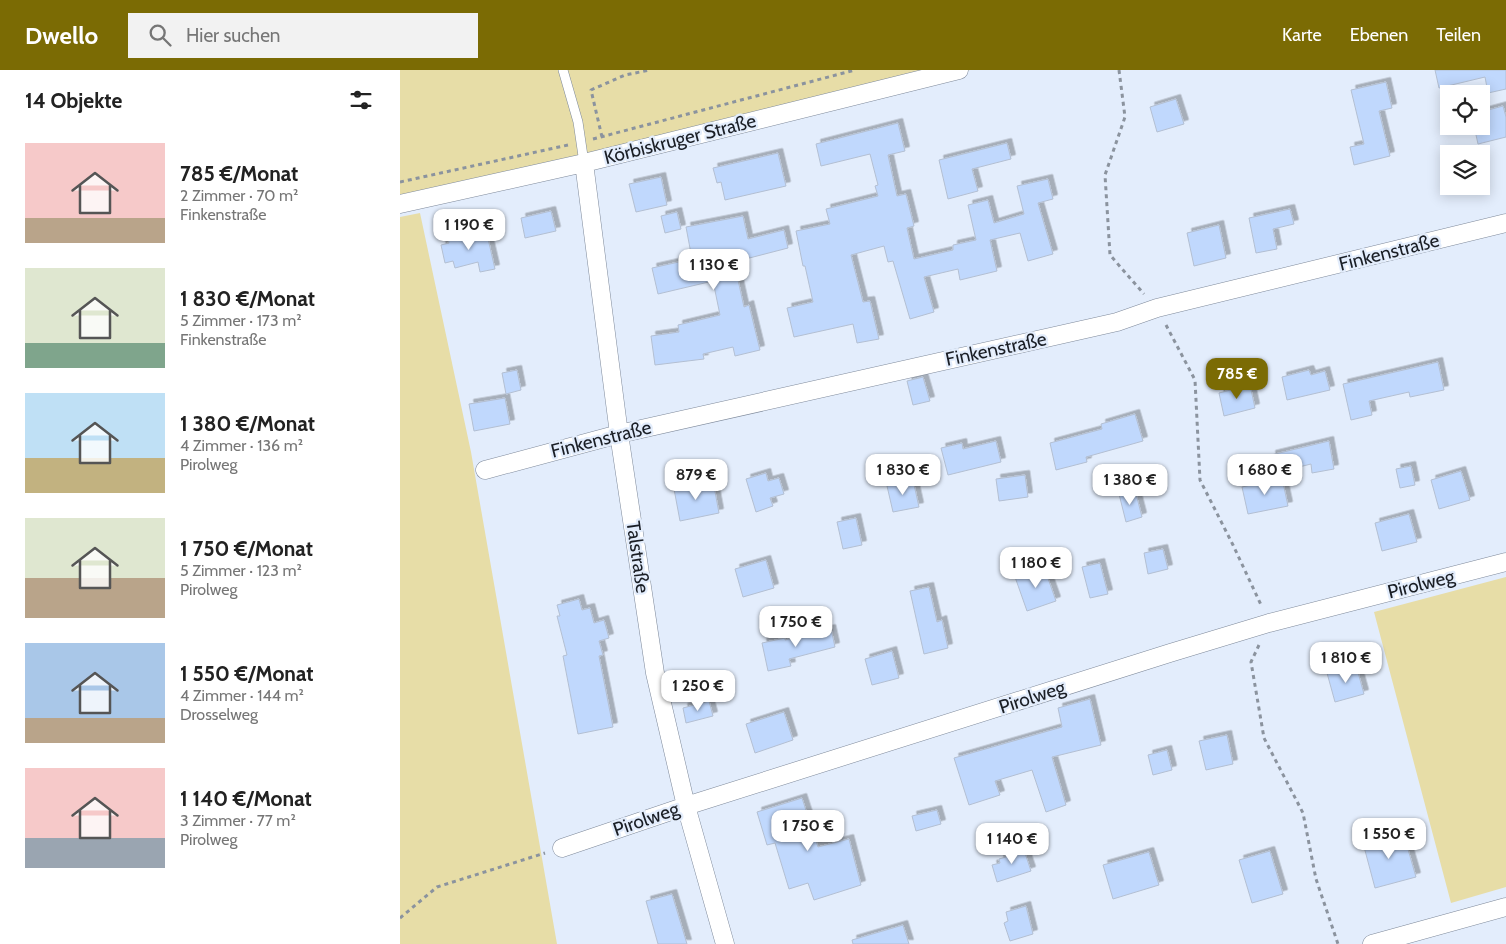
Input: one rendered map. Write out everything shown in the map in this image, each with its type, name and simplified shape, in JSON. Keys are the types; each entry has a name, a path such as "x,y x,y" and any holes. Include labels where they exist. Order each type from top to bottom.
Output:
{"street":[{"name":"Körbiskruger Straße","path":"400,204 606,157 959,70"},
{"name":"Talstraße","path":"584,162 619,434 655,673 686,806 725,944"},
{"name":"Finkenstraße","path":"485,470 619,434 1117,322 1157,308 1506,223"},
{"name":"Pirolweg","path":"562,848 686,806 1269,623 1506,562"},
{"path":"1372,944 1506,907"}],"lane":[{"path":"563,70 578,122 584,162"}],"path":[{"path":"606,157 591,90 625,76 650,70"},
{"path":"400,182 582,142 855,70"},
{"path":"1119,70 1124,117 1105,176 1110,255 1157,308 1195,380 1200,480 1269,623 1250,662 1264,738 1303,813 1316,879 1338,944"},
{"path":"400,918 437,887 562,848"}],"shaded area":[{"path":"400,70 970,70 400,205"},
{"path":"420,213 471,452 557,944 400,944 400,217"},
{"path":"1506,577 1506,887 1451,903 1374,612"}],"building":[{"path":"1435,70 1506,70 1506,89 1490,93 1490,85 1486,85 1485,77 1452,85 1440,85 1439,88"},
{"path":"1386,82 1392,108 1379,111 1390,156 1354,165 1350,147 1364,144 1351,90"},
{"path":"1176,99 1184,124 1157,132 1150,107"},
{"path":"1503,106 1506,117 1506,137 1478,144 1476,135 1490,135 1490,110"},
{"path":"898,123 905,151 888,155 897,196 906,194 914,226 907,228 914,259 953,250 953,245 976,240 968,205 988,200 994,223 1024,214 1017,186 1048,179 1053,199 1038,203 1053,254 1028,261 1020,233 990,240 997,271 960,280 958,269 924,277 934,312 910,319 893,261 888,262 884,246 851,255 863,302 870,301 879,339 857,343 853,324 794,337 787,308 813,302 796,231 830,224 826,209 878,196 875,186 878,185 870,154 821,166 816,144"},
{"path":"1007,143 1011,159 972,169 978,191 948,199 939,160"},
{"path":"778,153 786,186 725,200 721,182 717,183 713,168"},
{"path":"661,177 667,205 636,212 629,184"},
{"path":"1290,209 1294,224 1273,229 1277,249 1256,253 1249,218"},
{"path":"551,211 556,231 525,238 521,218"},
{"path":"677,212 681,229 665,233 661,216"},
{"path":"743,216 748,239 784,230 788,248 734,262 744,307 749,305 760,350 735,356 733,347 703,354 704,359 655,365 651,336 679,332 678,325 720,315 713,281 658,294 652,268 692,259 686,227"},
{"path":"1219,225 1226,258 1194,266 1187,233"},
{"path":"486,230 495,269 480,272 478,262 455,268 453,261 445,263 441,245 449,243 448,238"},
{"path":"1438,362 1444,390 1410,397 1409,392 1369,401 1372,415 1351,420 1343,384"},
{"path":"517,370 521,390 506,394 502,373"},
{"path":"1309,370 1311,375 1325,371 1330,390 1287,400 1282,377"},
{"path":"923,377 930,401 913,405 907,381"},
{"path":"1250,385 1255,408 1224,416 1219,393"},
{"path":"505,398 510,424 474,431 469,404"},
{"path":"1135,414 1143,441 1086,457 1087,462 1056,470 1050,443 1102,429 1101,424"},
{"path":"996,441 1001,462 948,475 941,448 962,443 963,449"},
{"path":"1329,441 1334,469 1312,473 1311,464 1275,473 1271,455"},
{"path":"1411,466 1415,485 1400,488 1396,469"},
{"path":"1461,471 1470,500 1439,509 1431,480"},
{"path":"766,473 768,481 779,478 784,494 770,498 773,506 756,512 746,479"},
{"path":"1025,475 1028,497 999,501 996,479"},
{"path":"1282,478 1288,506 1248,514 1242,487"},
{"path":"913,480 919,507 893,512 887,486"},
{"path":"713,481 719,513 680,521 674,489"},
{"path":"1135,490 1142,517 1126,522 1119,494"},
{"path":"1409,514 1417,542 1382,551 1375,523"},
{"path":"856,518 862,545 843,549 837,522"},
{"path":"1163,549 1168,569 1148,574 1144,553"},
{"path":"766,560 774,588 743,597 735,569"},
{"path":"1100,563 1108,594 1090,598 1082,567"},
{"path":"1044,567 1056,601 1027,611 1015,577"},
{"path":"929,587 937,622 942,620 948,648 924,654 910,591"},
{"path":"579,599 582,610 590,608 594,623 604,620 609,638 599,641 603,655 599,656 613,727 578,734 563,656 567,655 557,616 560,616 557,605"},
{"path":"831,629 835,647 789,659 791,666 768,671 762,643 785,638 785,640"},
{"path":"892,651 899,678 872,685 865,659"},
{"path":"1356,665 1364,694 1335,702 1327,673"},
{"path":"1090,699 1101,745 1052,757 1066,805 1046,812 1032,770 995,781 1000,795 969,805 954,758 1062,727 1058,708"},
{"path":"709,701 713,716 686,723 683,708"},
{"path":"784,712 793,740 755,753 746,724"},
{"path":"1227,735 1233,764 1206,770 1199,741"},
{"path":"1167,750 1172,770 1153,775 1148,755"},
{"path":"802,798 818,847 849,839 861,885 814,900 808,883 789,889 775,843 767,845 757,812"},
{"path":"937,810 941,824 916,831 912,816"},
{"path":"1403,832 1416,877 1375,888 1363,843"},
{"path":"1023,847 1031,871 997,882 992,865 1000,863 999,859 1006,857 1004,853"},
{"path":"1270,851 1283,894 1252,903 1239,860"},
{"path":"1149,852 1159,885 1113,899 1103,865"},
{"path":"672,894 687,944 658,944 646,901"},
{"path":"1026,906 1033,934 1010,941 1004,923 1008,921 1006,912"},
{"path":"903,925 909,944 853,944 852,940"}]}
